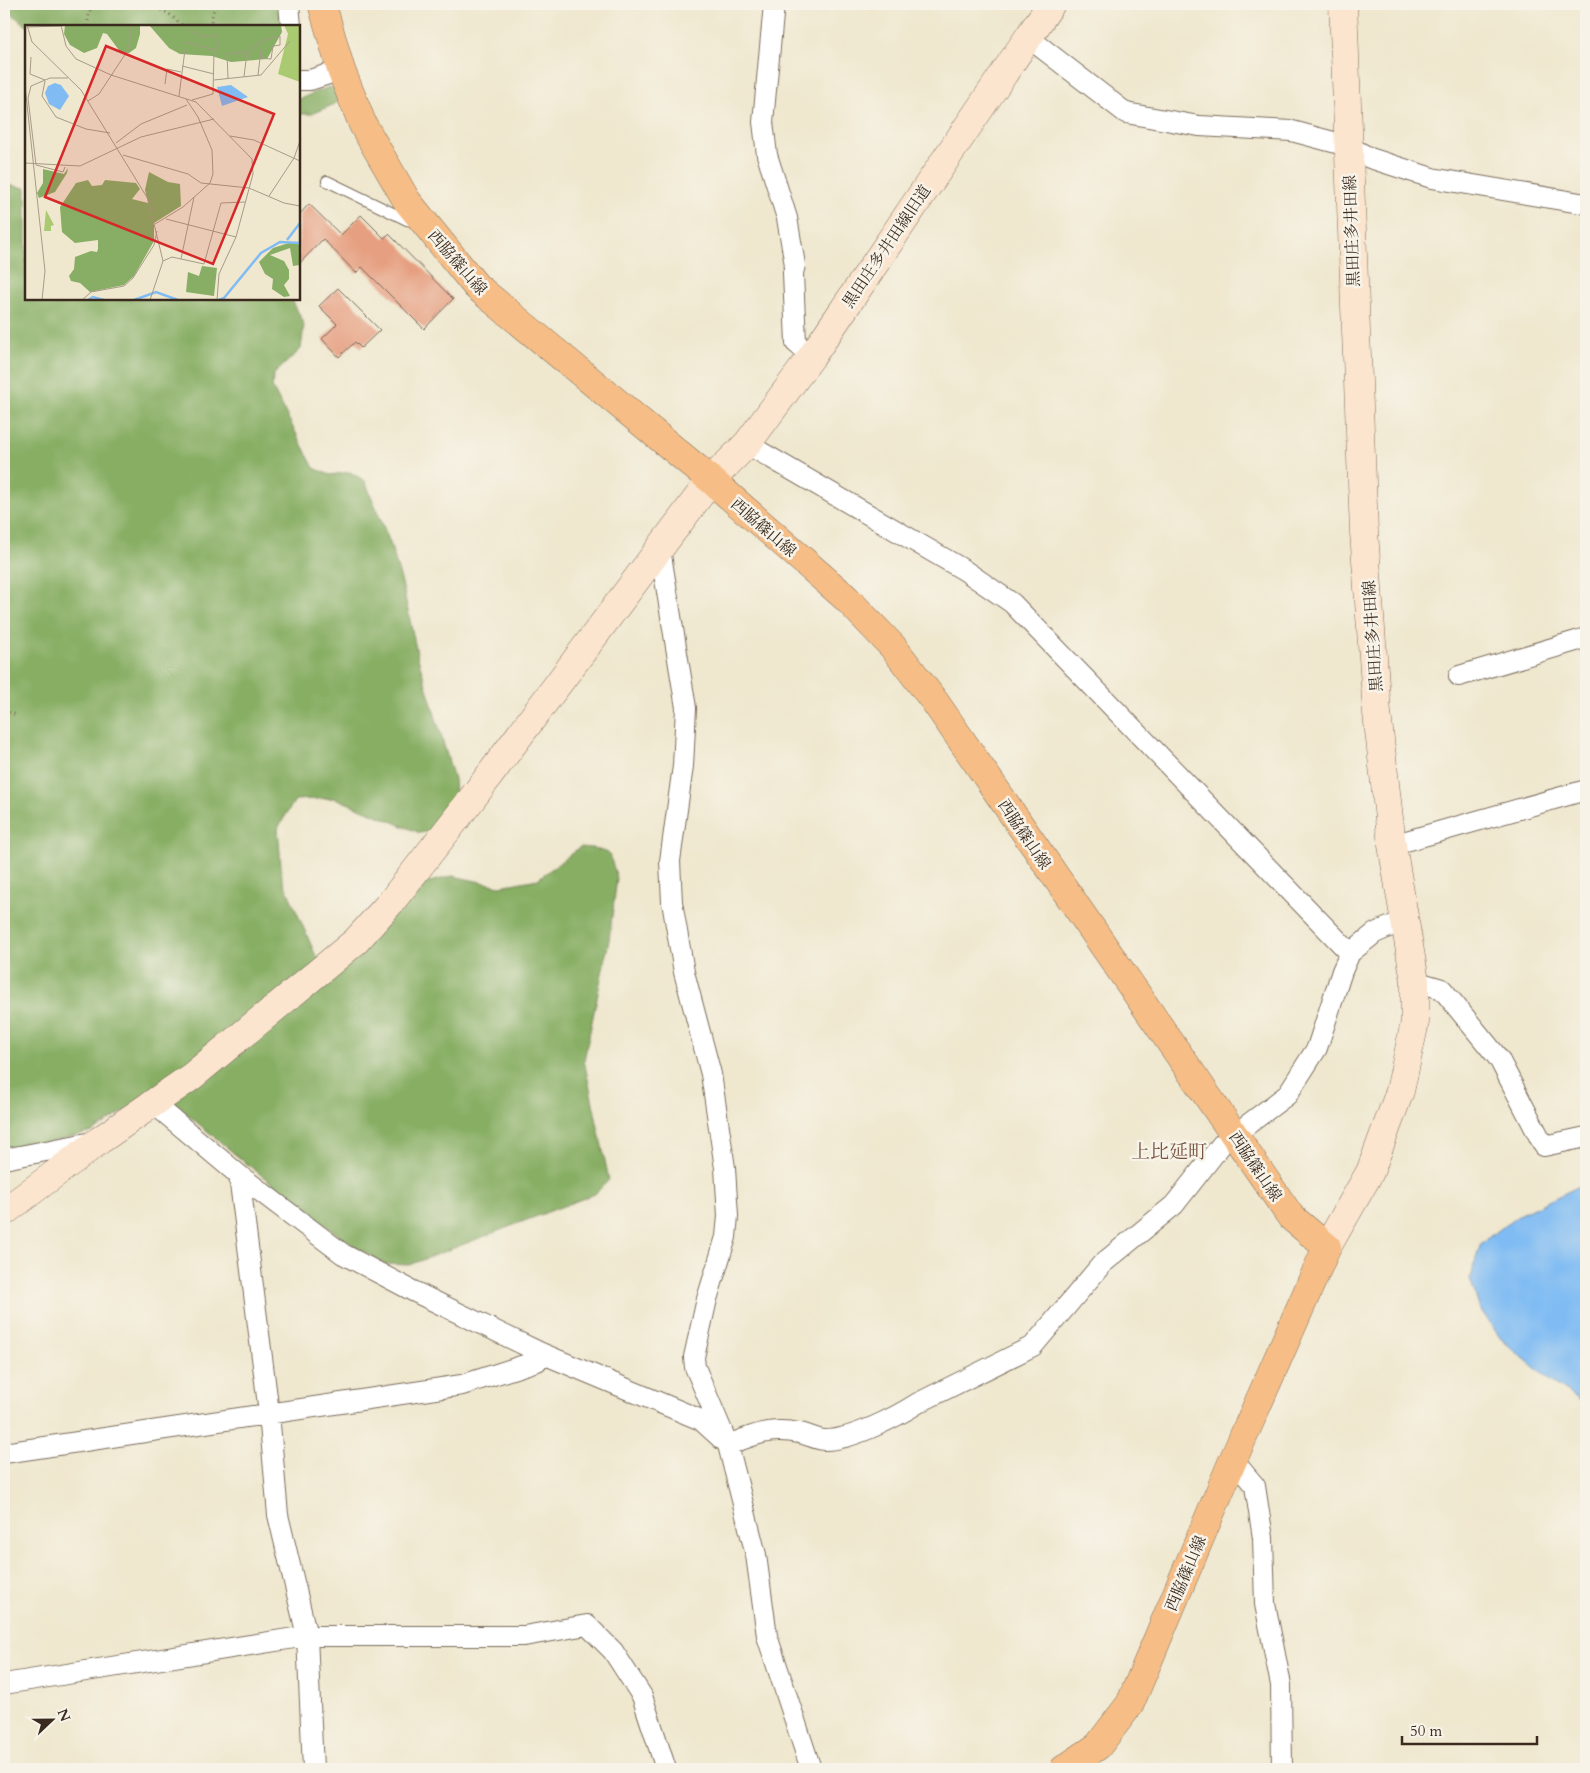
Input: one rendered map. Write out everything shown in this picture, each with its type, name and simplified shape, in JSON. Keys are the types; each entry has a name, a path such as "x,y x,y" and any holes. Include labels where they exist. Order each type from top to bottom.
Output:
{"main road":[{"name":"西脇篠山線","path":"322,4 341,70 363,125 407,201 423,222 476,286 711,480 846,598 893,647 935,702 1291,1217 1327,1247 1233,1460 1130,1704 1098,1746 1064,1769"}],"street":[{"path":"289,4 291,25"},
{"path":"774,4 763,122 767,155 787,218 795,265 793,273 796,343 812,356"},
{"name":"黒田庄多井田線旧道","path":"4,1212 100,1140 191,1077 356,940 391,902 471,800 711,480 747,444 812,356 1052,4"},
{"name":"黒田庄多井田線","path":"1327,1247 1370,1172 1400,1091 1415,1022 1415,981 1392,845 1377,713 1364,532 1343,4"},
{"path":"1029,38 1126,113 1199,126 1292,131 1348,146 1370,158 1432,178 1586,204"},
{"path":"300,80 310,80 341,70"},
{"path":"747,444 964,570 1012,603 1350,953"},
{"path":"660,549 686,708 683,766 670,861 672,902 684,972 711,1074 725,1168 728,1216 726,1237 707,1299 694,1356 695,1367 728,1445 756,1555 767,1636 811,1769"},
{"path":"1459,676 1586,638"},
{"path":"1392,845 1586,790"},
{"path":"728,1445 766,1430 798,1432 824,1440 858,1433 900,1414 918,1403 1032,1346 1102,1264 1174,1205 1222,1144 1234,1133 1287,1096 1317,1048 1342,971 1350,953 1375,933 1405,920"},
{"path":"1415,981 1442,989 1499,1059 1544,1146 1586,1137"},
{"path":"153,1103 240,1175 343,1254 413,1291 541,1353 701,1420 728,1445"},
{"path":"4,1159 100,1140"},
{"path":"240,1175 269,1413 278,1515 306,1636 313,1769"},
{"path":"4,1453 462,1384 537,1361 541,1353"},
{"path":"1233,1460 1255,1486 1263,1538 1265,1604 1281,1685 1282,1769"},
{"path":"4,1684 306,1636 524,1636 587,1626 613,1651 642,1696 666,1769"}],"lane":[{"path":"327,181 407,220 423,222"}],"path":[{"path":"87,25 91,4"},
{"path":"147,4 168,13 182,25"},
{"path":"168,4 168,13"},
{"path":"210,25 215,4"},
{"path":"4,711 17,715"}],"green space":[{"path":"4,4 281,4 285,25 26,25 4,8"},
{"path":"329,87 333,88 338,101 311,114 300,114 300,99"},
{"path":"4,184 25,188 25,300 292,300 304,325 301,349 274,374 272,387 314,468 330,475 350,472 365,481 390,543 402,583 418,658 454,779 456,805 436,829 420,833 335,798 295,800 278,828 282,878 315,954 333,971 422,884 453,876 500,886 538,879 580,847 609,853 617,878 609,940 584,1060 609,1180 595,1194 409,1265 383,1264 342,1238 242,1160 158,1090 92,1132 4,1153"}],"water":[{"path":"1586,1183 1586,1405 1552,1382 1501,1339 1479,1307 1470,1278 1481,1243 1521,1214"}],"building":[{"path":"309,204 341,235 361,215 384,238 389,234 453,299 424,329 362,267 356,273 323,239 300,263 300,214"},
{"path":"338,288 380,330 361,348 355,342 339,357 322,339 337,324 319,306"}],"district":[{"name":"上比延町","path":"1169,1151"}]}
